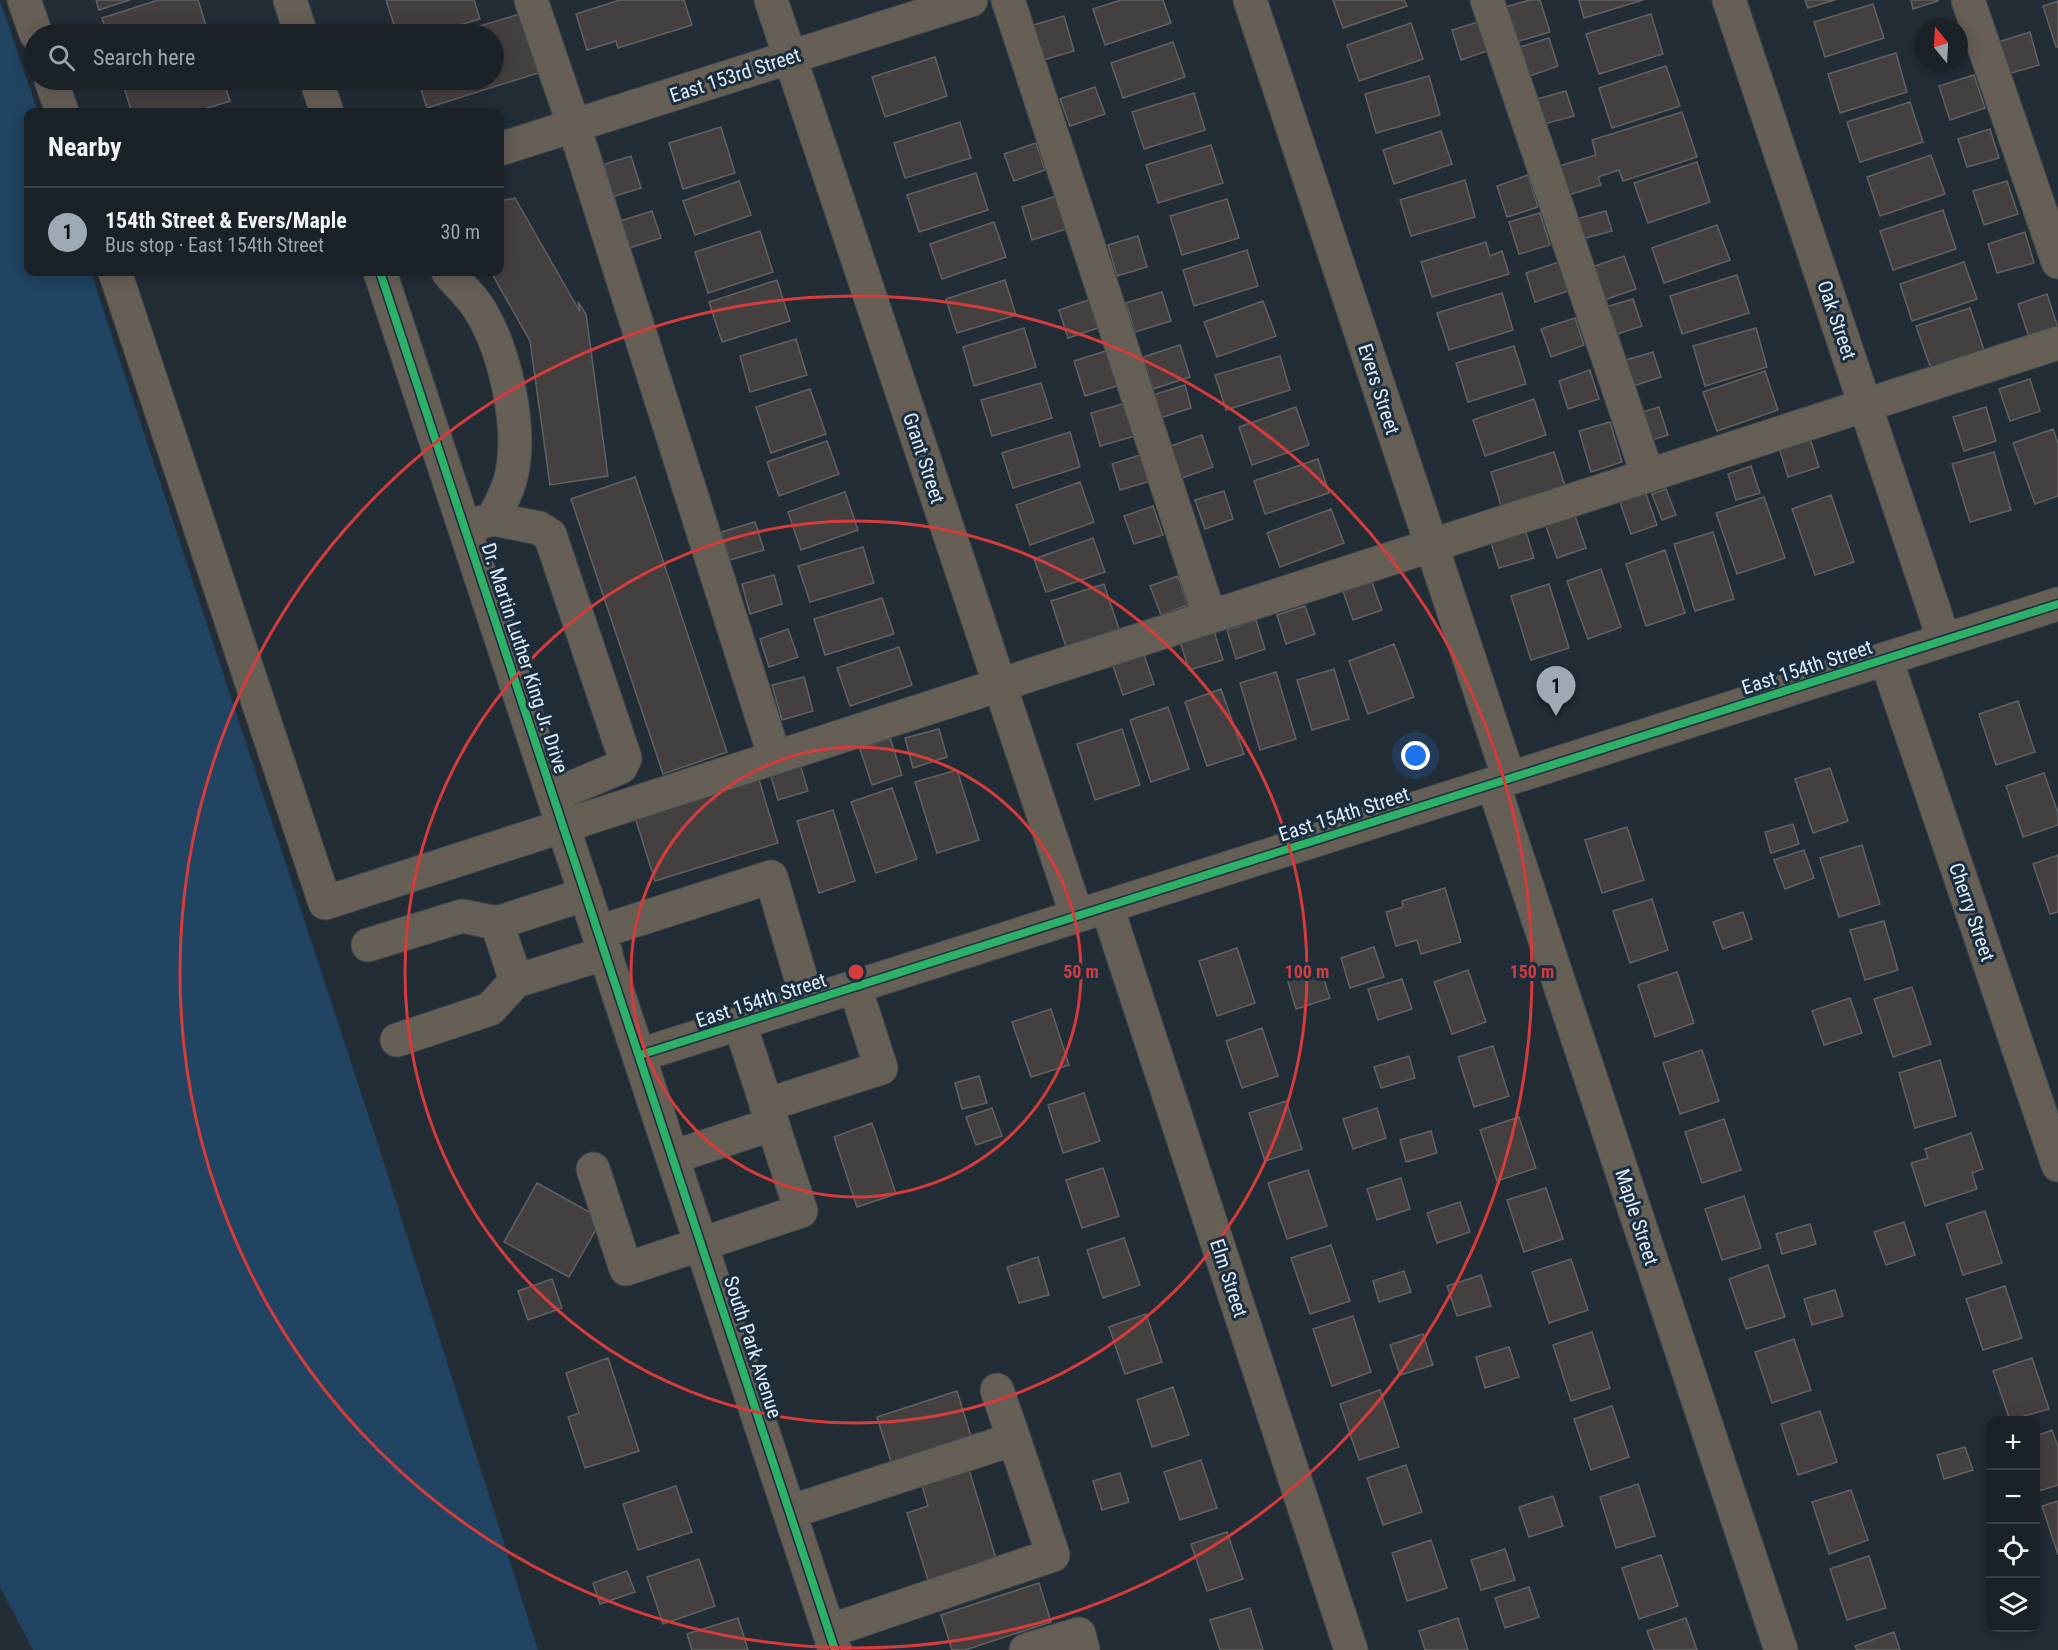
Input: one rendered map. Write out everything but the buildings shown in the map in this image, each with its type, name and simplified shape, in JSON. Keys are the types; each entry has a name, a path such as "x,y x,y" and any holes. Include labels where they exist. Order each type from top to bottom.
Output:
{"street":[{"path":"24,0 32,24"},
{"path":"290,0 298,24"},
{"path":"531,0 574,126 775,758"},
{"name":"Grant Street","path":"771,0 1000,685 1092,911"},
{"name":"East 153rd Street","path":"504,148 971,0"},
{"path":"1008,0 1210,617"},
{"name":"Evers Street","path":"1250,0 1431,546 1501,781"},
{"path":"1487,0 1648,476"},
{"name":"Oak Street","path":"1729,0 1944,640"},
{"path":"1968,0 2058,262"},
{"path":"54,90 61,108"},
{"path":"319,90 326,108"},
{"path":"117,276 325,903 2058,343"},
{"name":"Dr. Martin Luther King Jr. Drive","path":"382,276 479,523 554,795 640,1055"},
{"path":"451,276 478,307 500,352 510,394 514,455 510,480 479,523"},
{"path":"479,523 539,528 550,535 625,758 621,768 554,795"},
{"name":"East 154th Street","path":"640,1055 2058,604"},
{"name":"Cherry Street","path":"1886,659 2058,1165"},
{"name":"Maple Street","path":"1501,781 1780,1650"},
{"path":"397,1041 490,1010 516,981 602,942 771,877 808,1002"},
{"path":"368,945 462,916 497,923 586,894"},
{"name":"Elm Street","path":"1092,911 1351,1650"},
{"path":"497,923 516,981"},
{"path":"673,1157 881,1068 855,987"},
{"path":"593,1169 626,1269 801,1211 740,1024"},
{"name":"South Park Avenue","path":"640,1055 832,1641"},
{"path":"832,1641 1053,1555 997,1390"},
{"path":"790,1512 1014,1439"},
{"path":"1026,1650 1078,1634 1083,1650"}],"shaded area":[{"path":"0,0 24,71 24,90 31,90 37,108 24,108 24,276 92,276 377,1141 538,1650 33,1650 0,1587"}],"cycle path":[{"path":"381,276 835,1650"},
{"path":"640,1055 2058,604"}],"place":[{"name":"154th Street & Evers/Maple","path":"1556,716"}]}
